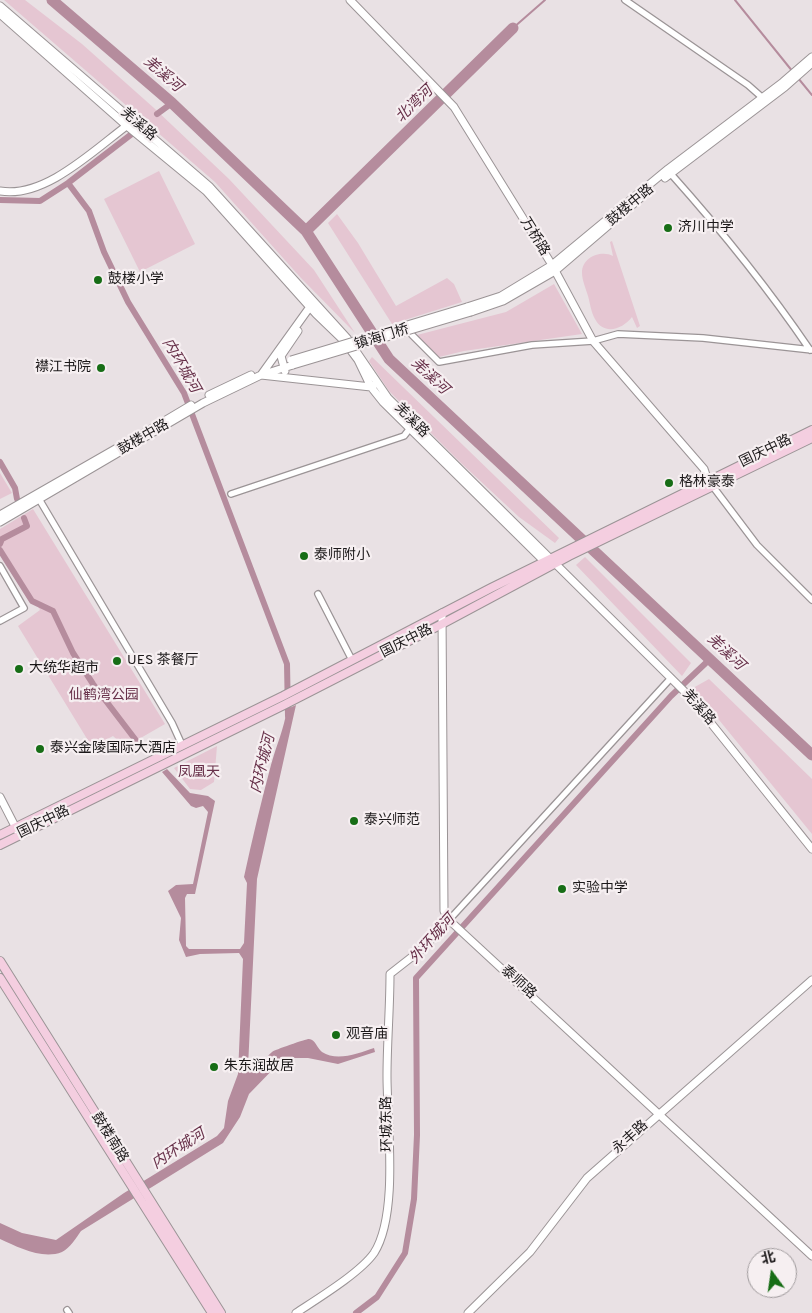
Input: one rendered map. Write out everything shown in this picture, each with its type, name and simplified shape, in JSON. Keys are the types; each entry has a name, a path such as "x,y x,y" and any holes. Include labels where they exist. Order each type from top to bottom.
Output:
{"main road":[{"name":"国庆中路","path":"711,484 812,430"},
{"name":"国庆中路","path":"0,845 284,705 442,624 568,553 812,438"},
{"name":"国庆中路","path":"0,835 283,696 442,614 550,563"},
{"name":"鼓楼南路","path":"1,965 132,1181"},
{"name":"鼓楼南路","path":"0,978 143,1198 221,1313"},
{"name":"鼓楼南路","path":"143,1198 212,1313"}],"street":[{"name":"万桥路","path":"350,0 454,107 554,268 593,341 704,469 711,484"},
{"path":"554,268 668,170 764,99 748,85 625,0"},
{"name":"羌溪路","path":"0,6 210,187 343,340 373,385 550,563 690,697 812,849"},
{"name":"羌溪路","path":"0,14 127,126 206,191 361,356 373,385"},
{"path":"784,85 812,57"},
{"path":"784,85 812,63"},
{"name":"鼓楼中路","path":"469,309 503,301 554,268 784,85"},
{"path":"0,191 31,189 54,180 134,121"},
{"path":"671,174 724,233 748,268 779,304 811,350"},
{"path":"314,306 281,356 288,364 286,374 356,380 361,377 363,371"},
{"path":"263,372 314,306"},
{"name":"镇海门桥","path":"191,408 232,382 469,309"},
{"path":"412,335 439,362 532,345 593,341 618,334 757,342 811,350"},
{"path":"263,372 373,385"},
{"path":"0,515 191,408"},
{"name":"鼓楼中路","path":"0,522 191,408"},
{"path":"231,494 404,436 411,425"},
{"path":"711,484 757,546 812,600"},
{"path":"39,499 172,723 182,745"},
{"path":"0,566 24,608 0,621"},
{"path":"318,594 352,660"},
{"path":"442,614 444,911 452,922 671,678"},
{"path":"0,796 19,835"},
{"name":"泰师路","path":"452,922 660,1112 812,1256"},
{"name":"环城东路","path":"296,1313 336,1287 373,1254 383,1233 387,1215 389,1168 387,1076 390,974 452,922"},
{"name":"永丰路","path":"468,1313 530,1252 587,1178 812,980"}],"green space":[{"path":"4,0 25,0 82,44 154,108 229,179 314,270 355,333 301,278 215,182"},
{"path":"159,171 195,244 140,272 104,199"},
{"path":"337,214 358,243 396,306 447,278 454,284 462,302 392,324 328,223"},
{"path":"612,241 640,326 637,328 632,317 624,325 614,329 603,328 595,319 583,279 583,267 589,259 603,254 613,256 610,242"},
{"path":"554,284 582,334 464,351 439,357 417,335 506,312"},
{"path":"372,357 559,538 555,543 519,517 461,463 389,391 369,361"},
{"path":"0,473 12,493 0,499"},
{"name":"仙鹤湾公园","path":"33,509 165,724 125,747 113,736 92,747 18,626 40,610 0,545 0,529"},
{"path":"585,557 691,663 682,676 576,565"},
{"path":"709,679 812,779 812,834 693,688"},
{"name":"凤凰天","path":"217,746 214,782 201,790 190,789 174,768"}],"shaded area":[{"path":"296,705 257,879 248,1067 253,1070 256,1069 272,1052 309,1039 313,1040 322,1052 328,1055 348,1056 374,1048 375,1052 338,1064 308,1058 289,1058 281,1061 249,1094 240,1117 223,1143 81,1231 62,1252 38,1254 0,1239 0,1223 22,1233 56,1240 124,1193 217,1136 224,1128 228,1101 238,1074 243,959 239,953 200,954 186,957 179,940 181,918 168,891 176,885 193,884 208,812 203,806 196,808 191,806 162,772 167,769 190,793 208,796 215,801 195,894 187,894 185,898 186,946 189,949 240,949 244,943 247,883 244,877 250,849 287,709"}],"waterway":[{"name":"羌溪河","path":"52,0 172,103 306,231 389,359 812,755"},
{"name":"北湾河","path":"513,28 545,0"},
{"path":"735,0 793,72"},
{"name":"北湾河","path":"306,231 513,28"},
{"path":"798,78 812,95"},
{"path":"157,114 172,103"},
{"path":"0,200 40,201 68,183 133,133"},
{"name":"内环城河","path":"68,183 89,211 104,252 128,302 184,393 287,664 288,716"},
{"path":"0,462 15,488 17,499"},
{"path":"0,544 2,539 27,526 24,518"},
{"path":"0,550 32,601 53,611 73,653 93,684 138,743"},
{"name":"外环城河","path":"356,1313 377,1297 405,1253 414,1199 417,1135 416,978 671,696 710,659"}],"place":[{"name":"济川中学","path":"668,228"},
{"name":"鼓楼小学","path":"98,280"},
{"name":"襟江书院","path":"101,368"},
{"name":"格林豪泰","path":"669,483"},
{"name":"泰师附小","path":"304,556"},
{"name":"UES 茶餐厅","path":"117,661"},
{"name":"大统华超市","path":"19,669"},
{"name":"泰兴金陵国际大酒店","path":"40,749"},
{"name":"泰兴师范","path":"354,821"},
{"name":"实验中学","path":"562,889"},
{"name":"观音庙","path":"336,1035"},
{"name":"朱东润故居","path":"214,1067"}]}
